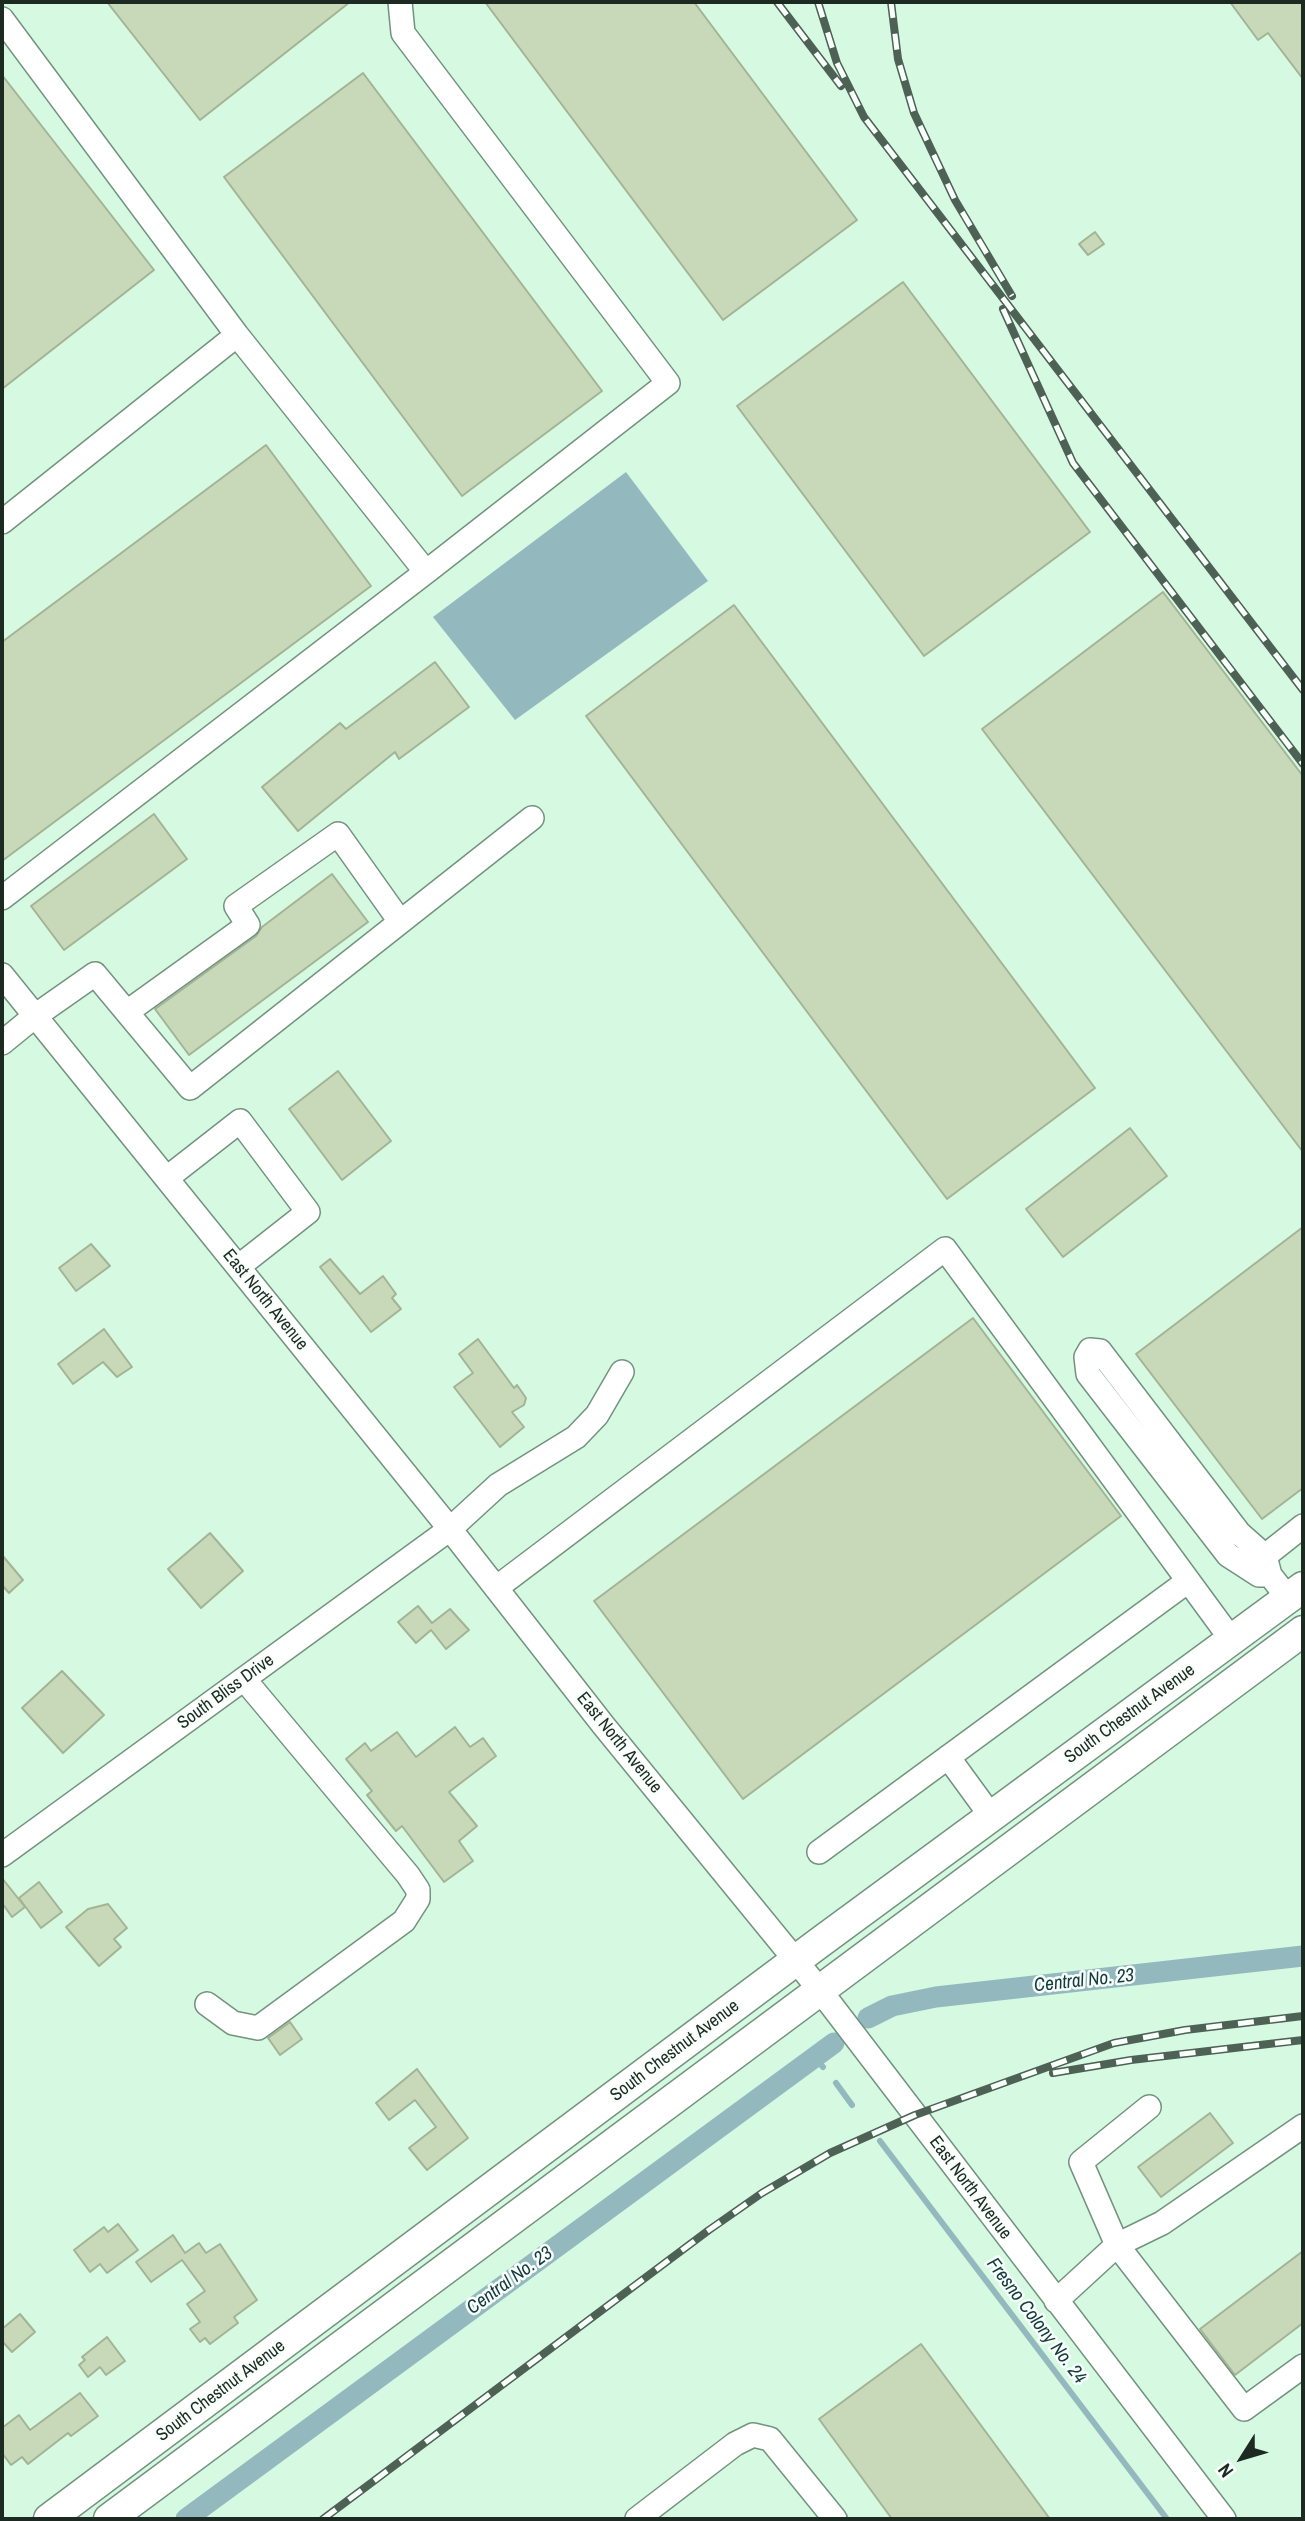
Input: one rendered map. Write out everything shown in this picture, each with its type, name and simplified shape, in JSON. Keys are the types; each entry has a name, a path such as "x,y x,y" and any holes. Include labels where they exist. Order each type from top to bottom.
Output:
{"main road":[{"name":"South Chestnut Avenue","path":"49,2519 796,1960 1231,1639 1281,1579"},
{"name":"South Chestnut Avenue","path":"109,2519 1303,1631"}],"street":[{"path":"2,898 668,383 403,33 400,2"},
{"path":"2,19 237,335 426,572"},
{"path":"2,522 237,335"},
{"path":"2,1043 95,974 190,1088 399,920 532,818"},
{"path":"127,1013 248,925 236,906 338,834 399,920"},
{"name":"East North Avenue","path":"2,975 450,1528 604,1726 839,2014 1224,2519"},
{"path":"167,1178 240,1121 308,1212 238,1267"},
{"path":"496,1588 945,1249 1231,1639"},
{"path":"1090,1350 1100,1351 1239,1533 1281,1579 1259,1575 1228,1555 1088,1374 1086,1357 1090,1350"},
{"name":"South Bliss Drive","path":"2,1855 450,1528 498,1485 576,1437 597,1415 622,1372"},
{"path":"1281,1579 1303,1526"},
{"path":"818,1852 1188,1581"},
{"path":"207,2004 233,2023 258,2028 404,1921 418,1899 418,1890 408,1875 244,1679"},
{"path":"948,1757 991,1816"},
{"path":"1149,2107 1081,2162 1117,2245 1244,2409 1303,2366"},
{"path":"1056,2301 1117,2245 1162,2222 1303,2126"},
{"path":"638,2519 735,2444 753,2435 770,2439 835,2519"}],"water":[{"path":"626,472 708,581 515,720 433,617"}],"building":[{"path":"107,2 350,2 200,120"},
{"path":"485,2 694,2 857,220 723,320"},
{"path":"1230,2 1303,2 1303,79 1268,33 1258,40"},
{"path":"363,73 602,391 462,496 224,177"},
{"path":"2,75 154,270 2,389"},
{"path":"1095,232 1104,244 1088,255 1079,244"},
{"path":"903,282 1090,532 924,656 737,406"},
{"path":"266,445 371,586 2,861 2,642"},
{"path":"1163,592 1303,776 1303,1152 982,729"},
{"path":"734,605 1095,1088 947,1199 586,716"},
{"path":"435,662 469,707 399,759 395,752 298,831 262,787 340,723 346,729"},
{"path":"154,814 187,859 64,950 31,906"},
{"path":"332,874 368,922 189,1055 155,1009 256,936 262,927"},
{"path":"338,1071 391,1141 342,1180 289,1109"},
{"path":"1130,1128 1167,1176 1063,1257 1026,1209"},
{"path":"1303,1227 1303,1488 1262,1519 1136,1354"},
{"path":"91,1244 110,1266 76,1291 59,1268"},
{"path":"330,1259 360,1294 383,1276 396,1294 392,1298 401,1309 371,1332 320,1267"},
{"path":"973,1318 1121,1516 743,1799 594,1601"},
{"path":"104,1329 132,1367 117,1377 103,1362 73,1384 58,1364"},
{"path":"478,1339 514,1388 517,1385 526,1398 524,1405 512,1412 524,1427 500,1447 454,1387 473,1373 459,1354"},
{"path":"210,1533 243,1571 201,1608 168,1569"},
{"path":"2,1555 23,1580 9,1593 2,1585"},
{"path":"418,1606 432,1623 450,1609 469,1630 446,1649 431,1630 416,1643 398,1622"},
{"path":"62,1671 104,1715 63,1753 22,1708"},
{"path":"455,1727 470,1747 483,1738 496,1756 449,1792 477,1826 459,1841 473,1861 444,1882 402,1826 396,1831 367,1795 372,1791 346,1759 365,1743 371,1751 397,1732 416,1757"},
{"path":"2,1878 25,1907 12,1917 2,1903"},
{"path":"39,1882 62,1912 41,1928 19,1898"},
{"path":"108,1904 127,1928 114,1939 121,1947 99,1966 66,1927 88,1909"},
{"path":"290,2022 302,2039 280,2055 268,2038"},
{"path":"417,2069 468,2138 427,2170 409,2148 436,2127 415,2100 389,2120 376,2103"},
{"path":"1210,2113 1233,2143 1161,2197 1138,2167"},
{"path":"118,2224 138,2250 107,2273 100,2264 90,2272 74,2250 104,2227 108,2232"},
{"path":"173,2235 185,2253 199,2243 206,2253 220,2244 257,2300 234,2317 238,2323 210,2344 205,2338 200,2342 190,2329 200,2322 187,2304 205,2291 182,2260 151,2282 136,2262"},
{"path":"1303,2251 1303,2323 1235,2375 1200,2329"},
{"path":"20,2314 35,2332 12,2352 2,2341 2,2329"},
{"path":"107,2337 125,2361 106,2375 100,2367 88,2377 79,2365 85,2360 82,2357"},
{"path":"921,2344 1050,2519 892,2519 819,2419"},
{"path":"80,2393 98,2416 71,2436 68,2433 28,2464 22,2457 11,2465 2,2453 2,2428 19,2415 30,2430"}],"waterway":[{"name":"Central No. 23","path":"868,2018 892,2006 936,1997 1303,1956"},
{"name":"Central No. 23","path":"186,2519 834,2043"},
{"name":"Fresno Colony No. 24","path":"814,2057 823,2067"},
{"name":"Fresno Colony No. 24","path":"836,2083 852,2105"},
{"name":"Fresno Colony No. 24","path":"880,2141 1167,2519"}],"railway":[{"path":"777,2 841,86"},
{"path":"818,2 837,63 864,117 1303,690"},
{"path":"891,2 898,59 914,113 955,200 1012,296"},
{"path":"1003,309 1073,463 1303,764"},
{"path":"323,2519 709,2230 762,2193 830,2153 915,2115 1114,2043 1185,2030 1303,2016"},
{"path":"1053,2073 1131,2060 1303,2040"}]}
